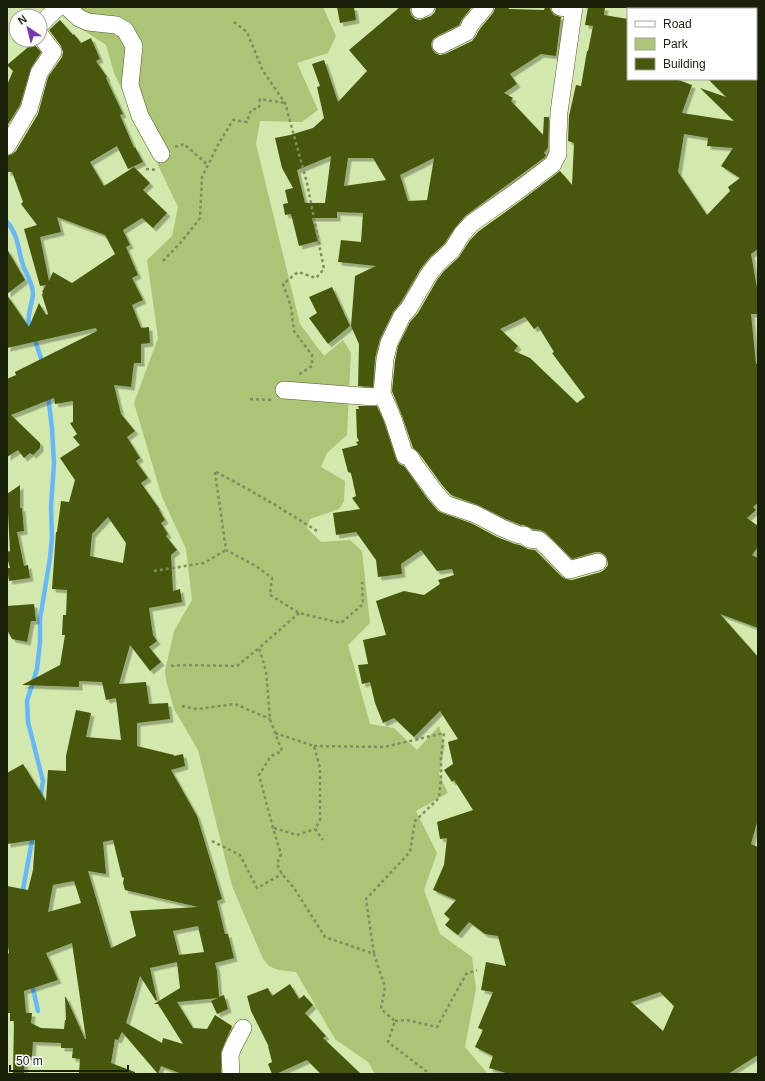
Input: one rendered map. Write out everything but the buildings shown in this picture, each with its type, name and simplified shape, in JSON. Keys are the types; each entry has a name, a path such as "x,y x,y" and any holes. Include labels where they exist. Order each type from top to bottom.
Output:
{"street":[{"path":"48,17 58,7"},
{"path":"67,7 79,18 88,22 116,25 124,30 134,46 130,85 140,116 161,154"},
{"path":"442,45 467,32 470,25 485,7"},
{"path":"569,8 559,112 558,154 553,164 472,223 462,234 452,250 429,274 410,308 402,316 389,343 385,359 382,393 393,419 405,456 410,457 445,504 475,514 502,528 519,535 524,535 529,539 539,540 569,570 598,562"},
{"path":"7,146 29,109 39,73 53,52 48,45"},
{"path":"284,390 374,397 382,393"},
{"path":"231,1074 230,1055 243,1028"}],"path":[{"path":"234,22 247,32 262,71 285,103 307,183 324,269 316,278 298,272 282,284 291,307 294,331 312,355 312,366 299,374 273,400 250,399"},
{"path":"163,261 183,240 200,218 202,177 233,120 247,122 251,110 259,108 260,99 285,103"},
{"path":"226,550 215,472 272,503 317,531"},
{"path":"154,571 204,563 226,550"},
{"path":"226,550 256,566 272,578 270,595 299,613 341,623 363,604 362,582"},
{"path":"171,666 237,666 299,613"},
{"path":"259,648 266,671 270,719 282,751 271,756 260,775 273,828 282,854 277,864 282,874 294,888 325,937 374,954"},
{"path":"182,706 197,709 236,704 270,719"},
{"path":"275,733 314,746 384,748 444,733 441,756 439,798 415,821 410,852 366,899 374,954 385,987 381,1009 395,1020 407,1020 436,1027 466,974 477,970"},
{"path":"273,828 297,835 315,829 320,820 320,768 314,746"},
{"path":"315,829 323,840"},
{"path":"212,842 240,855 257,888 282,874"},
{"path":"395,1020 388,1042 430,1074"}],"green space":[{"path":"65,7 323,7 336,36 328,53 297,63 318,110 302,122 260,121 256,144 300,324 324,356 343,340 351,353 347,435 327,453 321,467 345,481 344,501 339,509 310,519 307,528 321,542 350,540 362,551 370,623 348,645 370,724 394,728 417,750 439,726 445,746 439,774 448,793 416,811 437,853 424,890 440,934 472,957 476,989 465,1047 488,1074 375,1074 368,1062 335,1039 296,972 278,970 269,966 263,959 232,886 198,750 174,709 166,680 165,671 174,631 192,600 186,549 162,497 134,403 158,338 147,260 172,236 178,207 114,73 106,45 74,24"}],"waterway":[{"path":"7,222 14,232 22,262 32,287 33,294 29,317 29,326 31,331"},
{"path":"34,337 43,364"},
{"path":"40,799 43,781 28,722 27,701 37,669 40,642 40,619 52,538 51,507 54,463 48,395"},
{"path":"22,895 33,835"},
{"path":"32,984 38,1011"}]}
